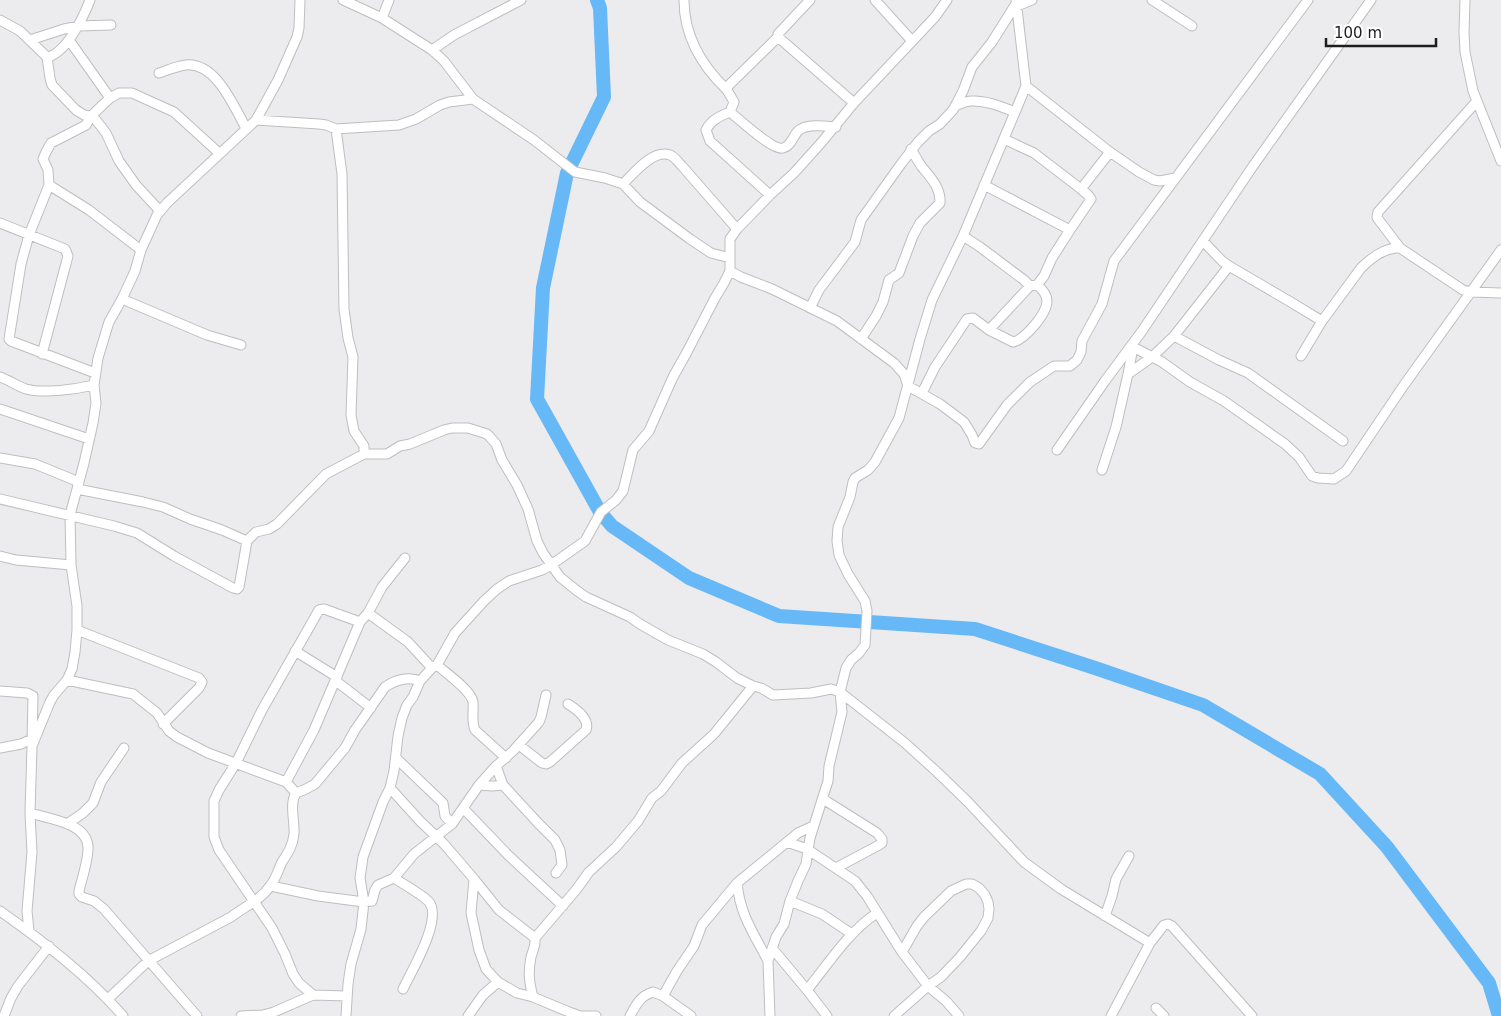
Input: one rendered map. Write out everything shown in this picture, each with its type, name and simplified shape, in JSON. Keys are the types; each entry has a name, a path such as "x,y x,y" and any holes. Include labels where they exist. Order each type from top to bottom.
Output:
{"street":[{"path":"47,56 53,56 69,40 79,26 90,0"},
{"path":"32,743 50,702 67,680 72,669 77,630 77,606 71,565 70,515 90,440 95,410 95,373 109,322 135,271 141,250 160,211 256,120 278,80 300,28 300,0"},
{"path":"343,0 382,18 432,50 444,61 473,99 534,140 575,172 623,184 640,202 690,239 711,253 730,258"},
{"path":"382,18 390,0"},
{"path":"432,50 454,35 521,0"},
{"path":"684,0 686,21 697,54 717,81 727,90 734,102 730,112 714,120 708,126 706,130 707,135 710,141 770,195"},
{"path":"727,90 728,86 778,37 782,28 810,0"},
{"path":"876,0 912,41"},
{"path":"810,308 819,290 855,242 861,220 911,150 928,131 949,116 963,91 972,67 992,42 1017,3 1032,0"},
{"path":"1152,0 1192,26"},
{"path":"730,271 837,321 894,363 904,374 908,386 940,404 964,422 975,443 979,444 1007,405 1030,382 1054,366 1070,366 1078,360 1082,342 1102,304 1114,261 1308,0"},
{"path":"1057,450 1142,332 1253,166 1370,0"},
{"path":"1465,0 1464,32 1473,90 1501,161"},
{"path":"339,1016 347,1012 350,964 361,929 364,902 360,878 363,857 390,788 402,718 420,681 434,667 455,633 484,601 497,589 514,579 552,565 585,541 601,512 620,496 625,484 633,450 649,431 673,377 730,271 730,239 737,229 794,173 836,127 854,103 912,41 942,2"},
{"path":"770,1016 768,961 776,937 784,924 790,900 806,864 807,849 813,826 828,781 829,766 842,712 840,692 846,668 865,645 867,611 865,601 848,574 839,555 838,527 850,497 852,482 875,462 899,418 932,300 962,236 1026,86 1019,37 1017,3"},
{"path":"0,20 20,31 47,56 52,85 76,110 92,116 106,133 119,161 136,185 160,211"},
{"path":"30,40 79,26 111,25"},
{"path":"778,37 854,103"},
{"path":"69,40 110,98"},
{"path":"160,73 187,64 212,74 246,128"},
{"path":"1026,86 1110,152 1139,172 1154,180 1160,181 1175,178"},
{"path":"95,373 11,341 8,335 21,264 29,235 49,185 48,170 43,159 46,152 57,140 86,125 110,98 119,93 132,93 174,112 220,153"},
{"path":"256,120 319,124 336,129 399,126 416,119 440,105 473,99"},
{"path":"955,106 969,101 980,102 1000,106 1015,112"},
{"path":"1477,101 1378,212 1377,217 1400,248 1463,290 1501,293"},
{"path":"730,112 771,145 780,148 788,146 799,130 816,126 836,127"},
{"path":"336,129 342,174 344,309 354,370 351,415 354,431 364,446 364,454"},
{"path":"989,330 1044,276 1052,258 1091,199 1081,189 1034,153 1004,138"},
{"path":"861,339 883,302 889,280 899,274 913,236 920,223 940,203 937,187 911,150"},
{"path":"1081,189 1110,152"},
{"path":"623,184 651,158 659,154 672,156 737,229"},
{"path":"49,185 90,210 141,250"},
{"path":"984,185 1070,230"},
{"path":"0,223 65,249 68,256 42,354"},
{"path":"922,393 935,367 967,319 973,318 989,330 1012,342 1020,339 1041,317 1046,308 1046,294 962,236"},
{"path":"1203,241 1228,266 1322,321"},
{"path":"1301,356 1322,321 1366,262 1388,248 1400,248"},
{"path":"1132,346 1162,362 1285,444 1300,457 1312,476 1334,479 1346,471 1404,385 1501,250"},
{"path":"1128,374 1152,358 1174,336 1228,266"},
{"path":"122,299 207,336 241,345"},
{"path":"1174,336 1219,360 1248,372 1343,441"},
{"path":"1102,470 1116,427 1128,374 1132,346"},
{"path":"0,377 26,388 39,391 73,390 94,385"},
{"path":"0,409 90,440"},
{"path":"0,499 137,533 174,556 237,589 239,587 247,540 256,532 277,524 326,474 364,454 388,454 400,446 410,444 444,430 468,428 486,434 496,444 502,460 517,485 528,509 537,541 560,577 586,597 630,618 668,640 703,654 737,678 773,695 811,693 831,689 840,692 905,743 937,772 1024,862 1061,890 1150,943"},
{"path":"0,458 35,464 78,486 163,507 247,540"},
{"path":"0,556 16,560 71,565"},
{"path":"286,782 314,730 360,622 382,587 405,558"},
{"path":"313,995 292,974 285,954 272,928 253,903 219,850 214,837 214,801 262,710 319,610 324,609 360,622"},
{"path":"368,612 408,642 434,667 470,694 475,730 506,758"},
{"path":"77,630 199,678 202,682 199,688 163,724"},
{"path":"295,651 337,679 371,708"},
{"path":"108,999 148,961 231,918 243,908 253,903 270,886 289,852 294,836 292,801 296,793 306,790 315,784 345,748 355,730 385,687 391,683 412,678 420,681"},
{"path":"67,680 133,694 157,713 169,731 190,744 208,753 286,782 296,793"},
{"path":"535,938 589,872 616,847 638,820 652,798 661,791 682,763 714,734 753,686"},
{"path":"0,691 27,693 34,696 30,813 32,852 28,931"},
{"path":"270,886 318,896 364,902 372,901 374,890 378,885 394,878 420,849 452,824 479,785 519,744 541,717 546,695"},
{"path":"519,744 542,762 546,764 550,762 586,730 586,722 582,715 568,704"},
{"path":"0,748 32,743"},
{"path":"68,824 93,803 100,782 124,748"},
{"path":"396,758 443,803 446,819 452,824"},
{"path":"496,766 503,785 555,840 560,850 562,865 556,873"},
{"path":"479,785 503,785"},
{"path":"390,788 437,837 499,910 535,938 536,945 531,957 528,980 533,997"},
{"path":"823,799 877,833 882,840 879,846 836,868"},
{"path":"463,808 508,856 563,906"},
{"path":"30,813 68,824 82,832 88,849 79,891 80,894 104,909 197,1016"},
{"path":"663,996 694,946 702,925 737,883 787,842 805,829 813,826"},
{"path":"787,842 807,849 855,881 867,896 902,952 928,986 946,1001 959,1016"},
{"path":"1105,916 1116,879 1129,856"},
{"path":"394,878 429,901 433,908 429,933 403,989"},
{"path":"474,879 471,913 479,950 486,969 498,982 518,993 533,997 568,1014 596,1016"},
{"path":"737,883 743,913 768,961"},
{"path":"894,1016 941,977 960,957 985,924 989,909 985,895 972,884 966,884 951,891 924,917 902,952"},
{"path":"790,900 822,914 852,934"},
{"path":"0,911 48,946 108,999 123,1016"},
{"path":"807,990 852,934 866,920 877,913"},
{"path":"1112,1016 1150,943 1164,925 1168,924 1172,926 1252,1016"},
{"path":"4,1016 18,986 48,946"},
{"path":"772,948 827,1016"},
{"path":"518,993 528,980"},
{"path":"468,1016 483,995 498,982"},
{"path":"630,1016 644,995 653,992 663,996 691,1016"},
{"path":"241,1016 263,1015 274,1012 313,995 347,996"},
{"path":"1156,1008 1164,1016"}],"waterway":[{"path":"597,0 600,8 604,97 567,173 543,288 537,399 600,512 612,526 689,578 779,616 975,629 1203,705 1320,774 1387,847 1489,983 1499,1016"}]}
